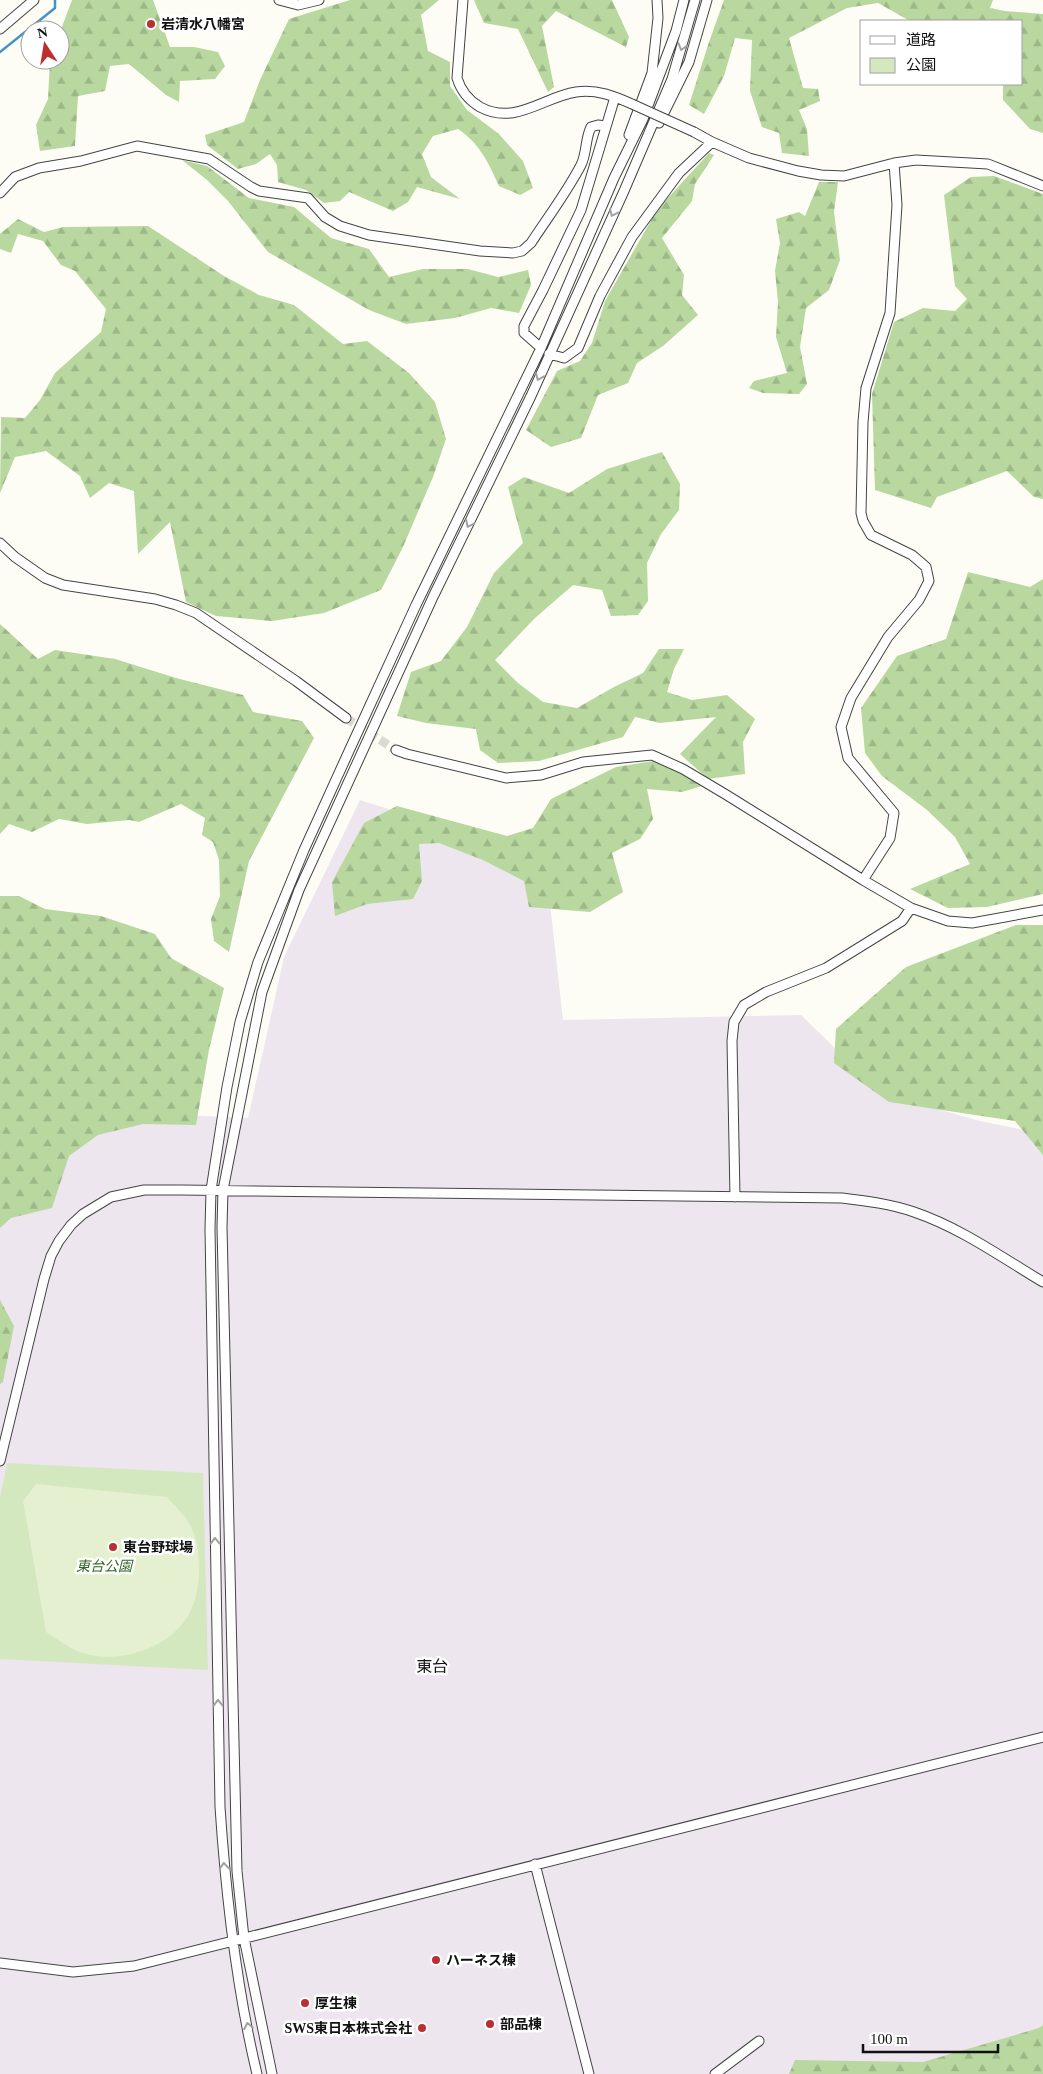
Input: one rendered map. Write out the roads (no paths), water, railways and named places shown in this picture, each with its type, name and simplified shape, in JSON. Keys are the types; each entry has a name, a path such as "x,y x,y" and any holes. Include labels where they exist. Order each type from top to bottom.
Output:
{"street":[{"path":"0,29 34,0"},
{"path":"279,0 298,5 319,0"},
{"path":"463,0 457,78 461,89 475,104 489,112 507,114 523,112 575,92 592,91 632,104 749,158 798,171 844,176 894,163 916,160 988,164 1043,186"},
{"path":"272,2074 244,1938 237,1871 223,1296 223,1190 262,992 299,890 433,597 530,396 545,351 614,178 652,73 658,18 657,0"},
{"path":"614,178 665,64 684,0"},
{"path":"624,191 672,79 695,0"},
{"path":"257,2074 232,1941 220,1807 211,1296 211,1190 240,1022 258,962 349,751 421,596 689,62 707,0"},
{"path":"615,97 581,210 524,326 524,333 545,351 564,358 578,348 600,296 632,237 679,173 712,142"},
{"path":"0,193 15,178 39,168 81,161 137,146 209,159 251,187 260,191 308,198 325,217 340,226 369,235 480,251 513,252 522,251 531,243 572,181 583,162 588,134 591,128 598,125 606,126"},
{"path":"863,880 890,838 894,813 848,758 841,727 851,698 888,637 919,600 929,581 926,567 912,556 871,535 861,513 862,422 866,388 890,313 897,205 894,163"},
{"path":"0,543 44,578 63,586 155,599 176,604 196,613 296,681 346,718"},
{"path":"396,750 506,778 541,775 583,762 652,755 683,769 717,789 911,908 948,921 972,923 1043,910"},
{"path":"736,1197 732,1041 734,1022 744,1005 766,992 826,968 902,920 911,908"},
{"path":"0,1461 51,1256 71,1225 96,1204 128,1192 144,1190 223,1190 842,1198 897,1207 938,1221 960,1231 1043,1282"},
{"path":"0,1963 73,1972 134,1966 1043,1737"},
{"path":"535,1864 589,2074"},
{"path":"715,2074 759,2041"}],"waterway":[{"path":"0,52 55,8 55,0"}],"tunnel":[{"path":"346,718 396,750"}],"place":[{"name":"岩清水八幡宮","path":"151,24"},
{"name":"東台野球場","path":"113,1547"},
{"name":"ハーネス棟","path":"436,1960"},
{"name":"厚生棟","path":"305,2003"},
{"name":"部品棟","path":"490,2024"},
{"name":"SWS東日本株式会社","path":"422,2028"}],"district":[{"name":"東台","path":"432,1666"}],"park label":[{"name":"東台公園","path":"104,1566"}]}
